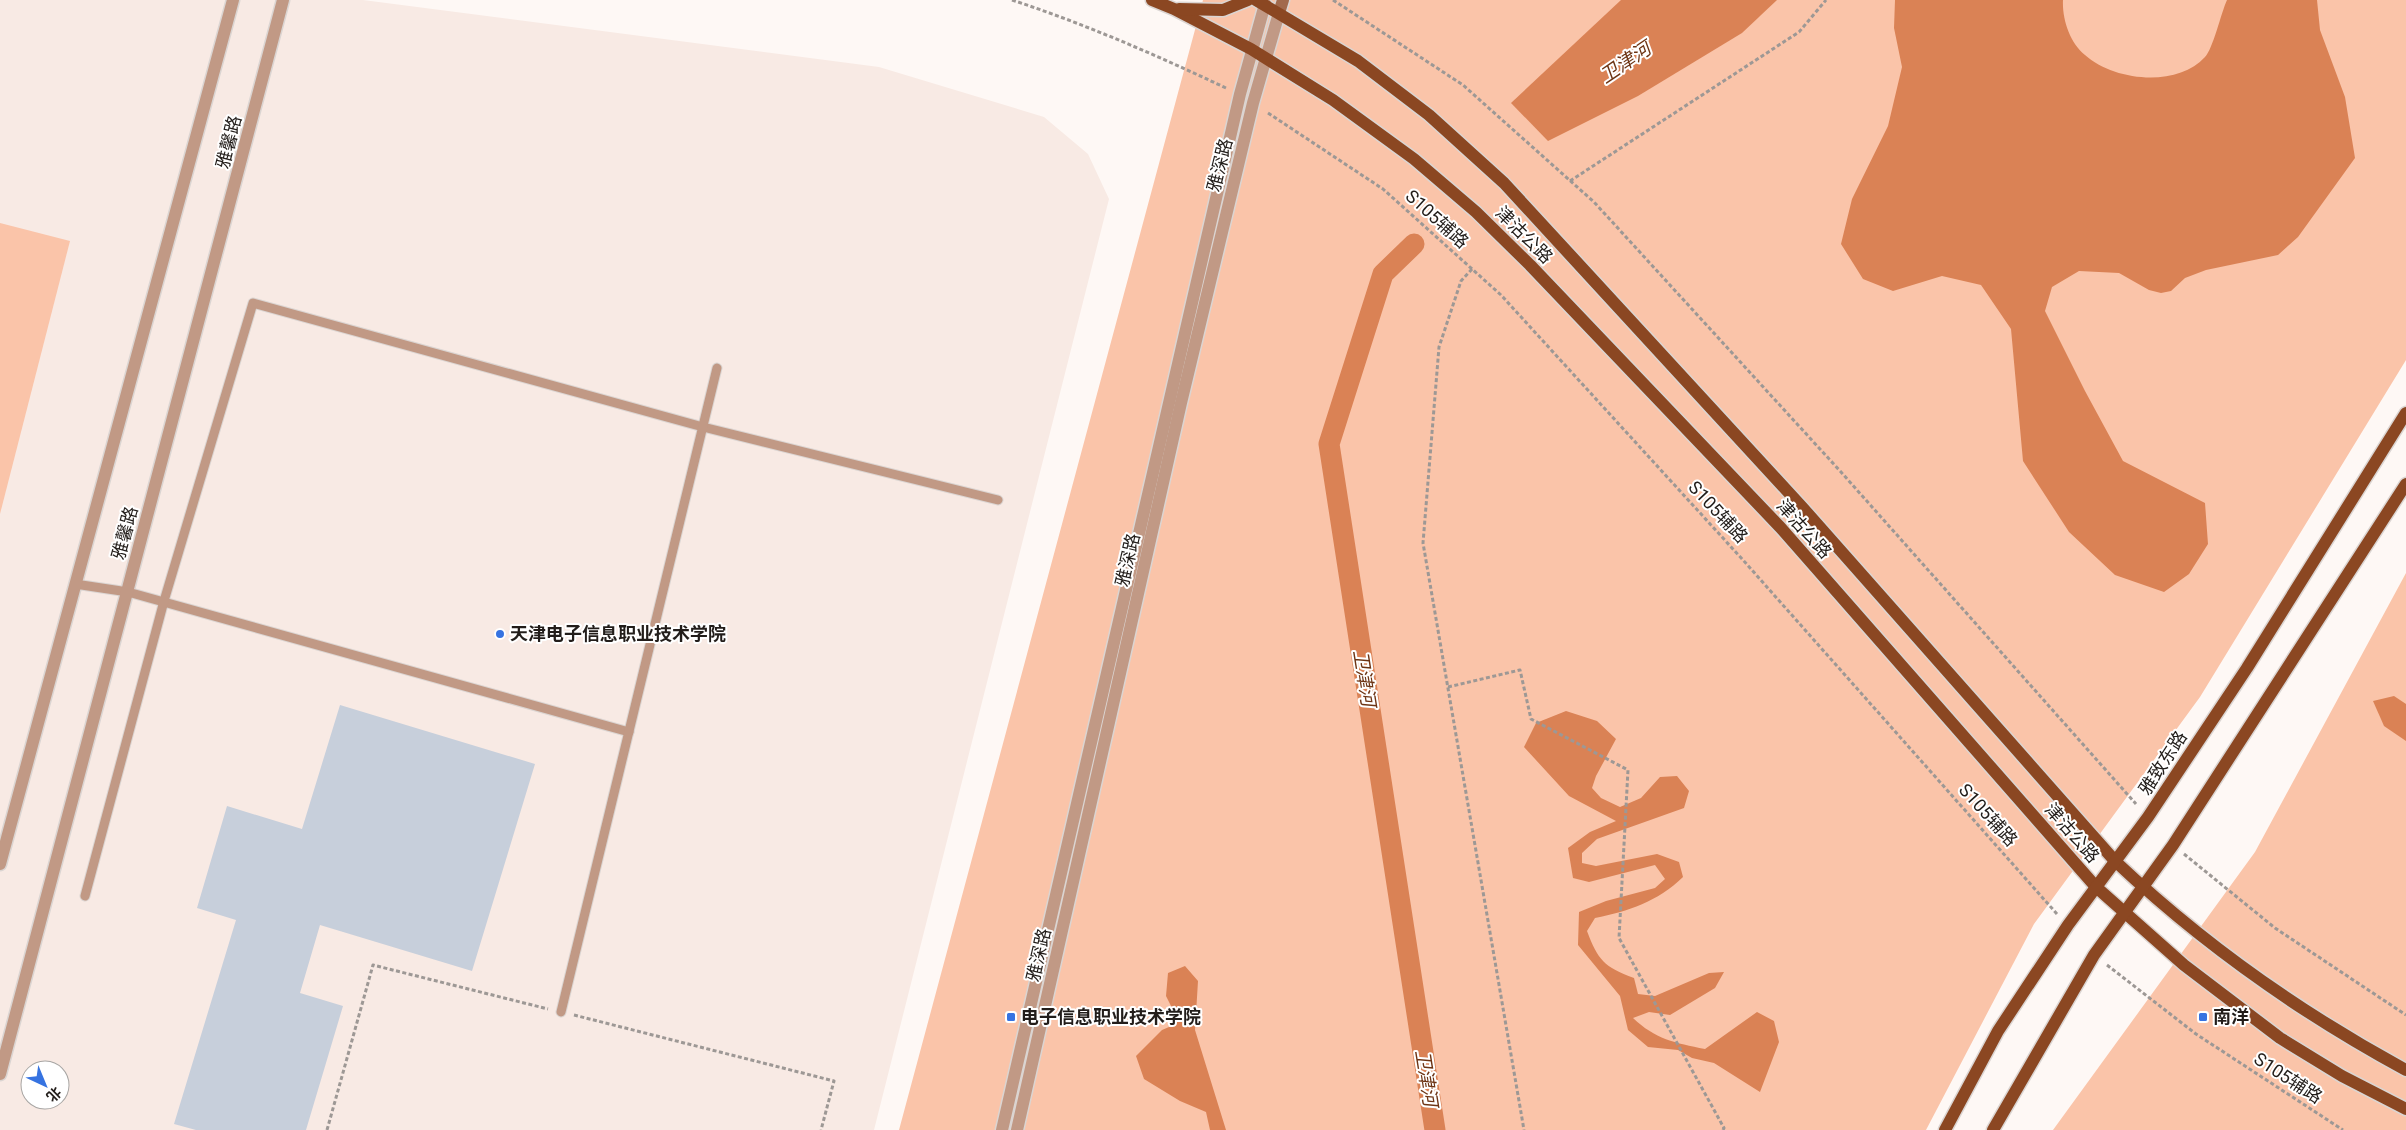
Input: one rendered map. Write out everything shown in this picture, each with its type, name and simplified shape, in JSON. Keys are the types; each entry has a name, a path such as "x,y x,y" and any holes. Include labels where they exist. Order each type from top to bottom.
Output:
{"main road":[{"name":"津沽公路","path":"1152,0 1174,9 1251,49 1333,100 1414,159 1476,212 1530,265 1780,527 2096,887 2184,965 2280,1038 2342,1076 2406,1109"},
{"path":"1174,9 1223,10 1248,0"},
{"name":"雅深路","path":"1280,13 1283,0"},
{"name":"津沽公路","path":"1262,1 1358,61 1429,115 1504,183 1802,507 2116,861 2144,887 2244,970 2339,1034 2406,1070"},
{"name":"雅致东路","path":"1945,1130 1998,1032 2068,926 2148,817 2247,668 2406,413"},
{"path":"1993,1130 2094,955 2173,845 2406,484"}],"street":[{"name":"雅馨路","path":"0,864 233,0"},
{"name":"雅馨路","path":"0,1074 283,0"},
{"name":"雅深路","path":"1002,1130 1262,1"},
{"name":"雅深路","path":"1016,1130 1179,413 1253,103 1280,13"}],"lane":[{"path":"84,896 164,602 253,303 703,427 998,500"},
{"path":"562,1012 717,368"},
{"path":"75,584 128,592 629,732"}],"path":[{"path":"1012,0 1060,16 1154,54 1240,94"},
{"path":"1333,0 1463,84 1594,202 1841,472 2148,817"},
{"path":"1570,181 1799,32 1826,0"},
{"name":"S105辅路","path":"1253,103 1383,188 1501,295 1743,560 2068,926"},
{"path":"1472,269 1461,281 1439,347 1423,543 1524,1130"},
{"path":"1448,687 1520,670 1531,719 1628,770 1619,938 1724,1128 1723,1130"},
{"path":"2173,845 2275,928 2406,1015"},
{"name":"S105辅路","path":"2094,955 2196,1034 2343,1130"},
{"path":"327,1130 373,965 834,1081 821,1130"}],"shaded area":[{"name":"天津电子信息职业技术学院","path":"0,0 363,0 879,67 1044,117 1088,154 1109,199 874,1130 0,1130"},
{"path":"1203,0 2406,0 2406,360 2200,697 2034,924 1926,1130 899,1130"},
{"path":"0,223 70,241 0,514"},
{"path":"2406,573 2406,1130 2053,1130 2255,852"}],"water":[{"path":"1621,0 1777,0 1742,33 1638,96 1548,141 1511,103"},
{"path":"1895,0 2063,0 2068,30 2075,44 2085,55 2097,64 2112,71 2128,75 2162,77 2193,67 2205,57 2211,47 2227,0 2317,0 2320,30 2345,97 2355,158 2298,237 2278,255 2206,270 2185,278 2171,291 2161,293 2149,290 2119,273 2079,271 2052,287 2045,311 2123,461 2205,503 2208,544 2189,574 2164,592 2115,575 2069,532 2023,461 2011,329 1981,285 1942,276 1893,291 1863,279 1841,244 1852,199 1888,126 1902,67 1894,28"},
{"path":"2394,696 2406,704 2406,741 2384,726 2373,701"},
{"path":"1566,711 1597,721 1616,739 1596,776 1592,788 1601,798 1620,807 1641,798 1660,777 1677,776 1689,791 1684,808 1597,839 1582,853 1582,863 1596,866 1657,854 1679,862 1683,877 1653,899 1631,909 1595,918 1587,931 1595,949 1609,966 1634,978 1638,994 1655,996 1709,973 1724,972 1715,988 1670,1015 1649,1012 1633,1018 1649,1031 1666,1039 1705,1049 1757,1012 1774,1021 1779,1042 1760,1092 1714,1063 1692,1058 1678,1050 1648,1047 1628,1030 1620,996 1578,945 1579,912 1606,901 1655,888 1665,879 1655,865 1589,882 1573,878 1568,848 1590,832 1616,821 1569,796 1524,747 1536,723"},
{"path":"1185,966 1198,981 1195,1030 1226,1130 1210,1130 1206,1112 1180,1101 1144,1079 1136,1056 1162,1030 1176,1024 1174,1012 1166,996 1168,973"}],"building":[{"path":"340,705 535,764 472,971 320,925 300,993 343,1006 306,1130 196,1130 174,1124 236,920 197,908 227,806 302,829"}],"waterway":[{"name":"卫津河","path":"1414,244 1383,274 1329,444 1435,1130"}],"place":[{"name":"天津电子信息职业技术学院","path":"500,634"},
{"name":"电子信息职业技术学院","path":"1011,1017"},
{"name":"南洋","path":"2203,1017"}]}
